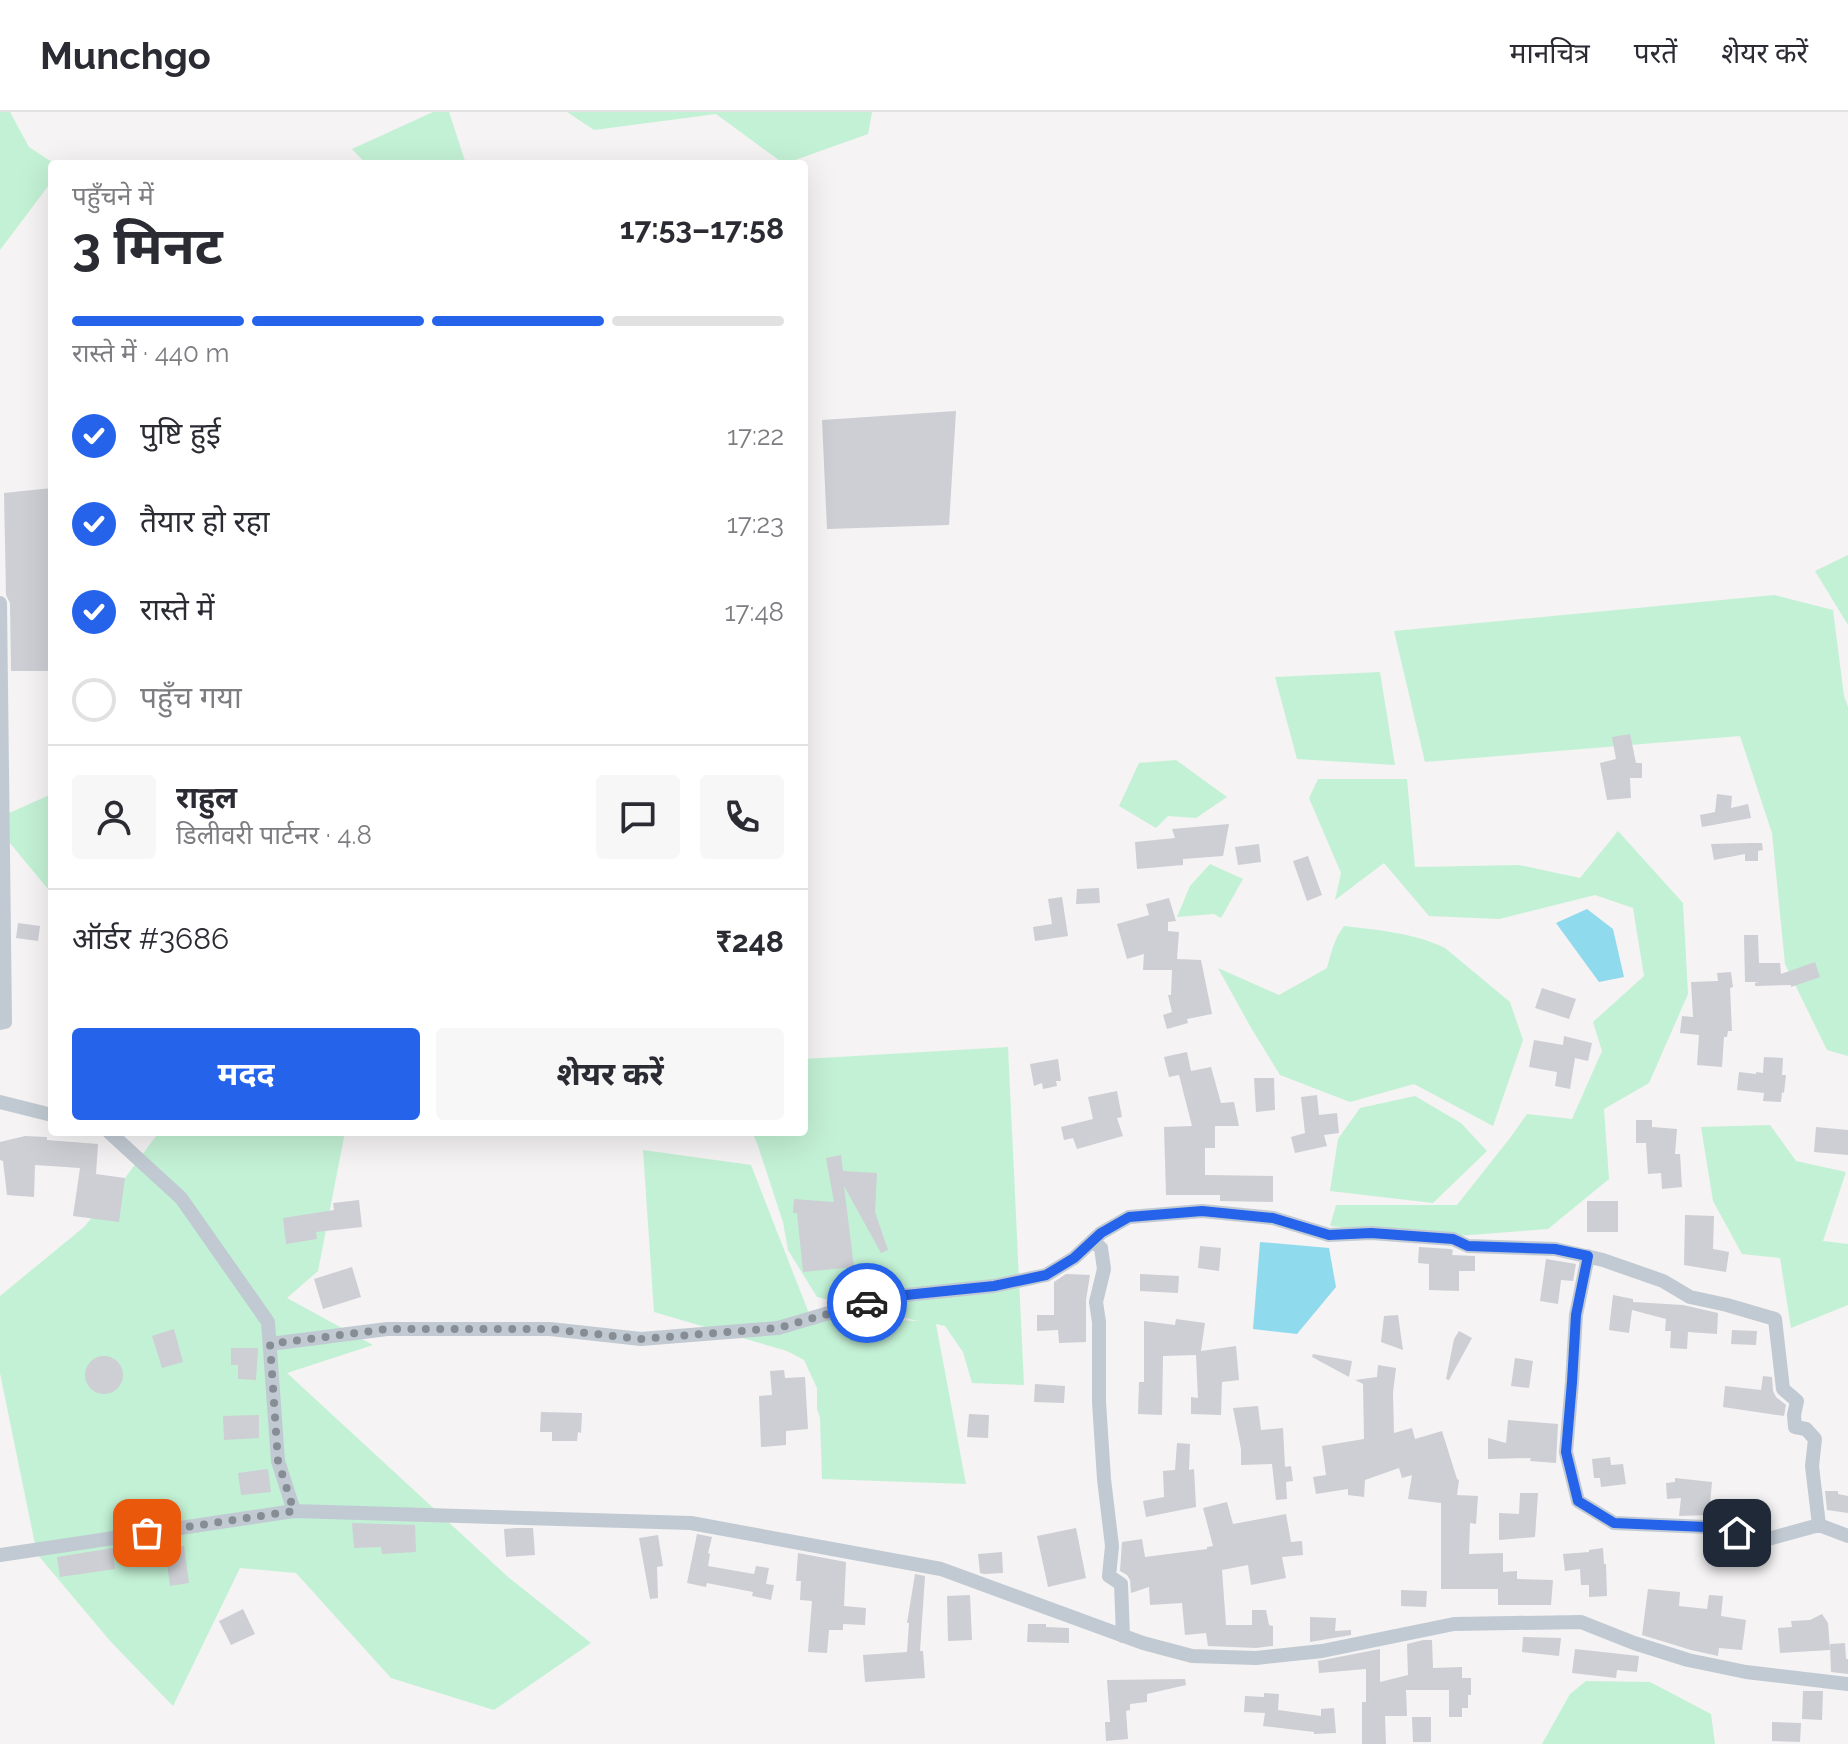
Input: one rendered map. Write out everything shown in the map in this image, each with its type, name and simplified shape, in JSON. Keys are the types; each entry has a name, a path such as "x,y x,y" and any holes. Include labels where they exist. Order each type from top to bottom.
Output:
{"street":[{"path":"0,603 5,1022 0,1023"},
{"path":"0,1102 48,1114"},
{"path":"113,1136 181,1198 268,1322 278,1461 294,1511"},
{"path":"270,1344 387,1329 550,1329 641,1339 778,1328 856,1305 906,1295 994,1286 1046,1275 1074,1258 1101,1233 1129,1217 1202,1211 1273,1218 1329,1235 1371,1233 1453,1239 1468,1246 1555,1249 1603,1260 1663,1281 1690,1297 1775,1319 1783,1389 1797,1401 1793,1423 1795,1427 1806,1429 1815,1439 1812,1466 1819,1525"},
{"path":"1092,1241 1101,1248 1104,1269 1096,1302 1099,1402 1112,1546 1109,1576 1121,1584 1123,1636"},
{"path":"1588,1256 1576,1315 1566,1452 1578,1501 1614,1523 1706,1527 1768,1539 1819,1525 1848,1536"},
{"path":"0,1555 294,1511 691,1523 941,1569 1123,1636 1192,1656 1256,1658 1322,1651 1454,1624 1581,1622 1688,1660 1746,1672 1848,1684"}],"green space":[{"path":"0,112 10,112 29,147 49,160 48,186 0,250"},
{"path":"433,112 449,112 465,160 362,160 352,149"},
{"path":"567,112 872,112 868,134 795,160 779,160 716,114 594,130"},
{"path":"1848,555 1848,625 1815,571"},
{"path":"1774,595 1833,610 1848,707 1848,1056 1827,1050 1785,964 1772,833 1740,736 1425,762 1394,631"},
{"path":"1380,672 1395,765 1297,759 1275,677"},
{"path":"1176,760 1227,797 1196,818 1168,816 1156,828 1119,806 1139,763"},
{"path":"1318,779 1407,779 1415,867 1519,865 1580,878 1618,831 1683,903 1688,994 1649,1083 1604,1109 1609,1179 1548,1229 1443,1237 1330,1226 1336,1205 1457,1205 1527,1114 1572,1119 1602,1051 1593,1022 1644,976 1633,908 1595,895 1499,919 1429,916 1384,863 1335,900 1341,873 1309,798"},
{"path":"48,796 48,889 0,831 0,817"},
{"path":"1210,864 1243,879 1221,918 1214,914 1177,917 1190,886"},
{"path":"1344,926 1408,936 1445,948 1510,1002 1523,1040 1493,1126 1414,1084 1350,1102 1280,1075 1218,968 1279,995 1327,968 1335,941"},
{"path":"1008,1047 1024,1385 972,1383 963,1352 945,1326 936,1324 966,1484 822,1479 817,1388 804,1360 787,1351 654,1312 643,1150 751,1165 810,1316 918,1321 817,1297 788,1250 783,1222 754,1136 808,1136 808,1059"},
{"path":"1415,1096 1461,1123 1487,1151 1433,1203 1330,1191 1338,1139 1360,1108"},
{"path":"1770,1125 1796,1161 1846,1172 1823,1241 1848,1244 1848,1305 1791,1328 1780,1258 1742,1254 1713,1201 1701,1127"},
{"path":"156,1136 344,1136 318,1271 287,1298 373,1345 287,1373 508,1577 591,1643 494,1710 391,1678 296,1573 240,1568 173,1706 111,1642 37,1554 0,1373 0,1296 84,1227"},
{"path":"1586,1681 1650,1682 1711,1714 1715,1744 1542,1744 1570,1694"}],"water":[{"path":"1587,909 1613,929 1624,977 1599,982 1556,923"},
{"path":"1260,1242 1329,1248 1336,1287 1297,1334 1253,1329"}],"building":[{"path":"956,411 949,525 827,529 822,420"},
{"path":"48,488 48,671 11,671 4,493"},
{"path":"1630,734 1636,763 1642,763 1642,778 1630,778 1631,798 1607,800 1600,763 1616,759 1612,737"},
{"path":"1717,794 1732,796 1731,808 1748,804 1751,818 1702,827 1700,815 1715,812"},
{"path":"1229,824 1223,856 1183,859 1183,865 1137,869 1135,842 1175,838 1172,829"},
{"path":"1762,843 1763,850 1758,851 1758,861 1745,861 1745,854 1714,860 1711,844"},
{"path":"1259,844 1261,862 1238,865 1235,847"},
{"path":"1308,856 1322,895 1307,901 1293,861"},
{"path":"1099,888 1100,903 1076,904 1077,889"},
{"path":"1062,897 1068,936 1035,941 1033,927 1052,924 1048,899"},
{"path":"1169,898 1176,921 1168,922 1168,931 1179,932 1177,959 1201,960 1212,1014 1187,1019 1188,1023 1167,1029 1163,1015 1172,1012 1168,995 1171,995 1172,970 1143,970 1144,954 1127,959 1117,924 1149,915 1146,904"},
{"path":"18,923 40,926 38,941 16,938"},
{"path":"1744,935 1758,935 1759,963 1780,963 1781,974 1815,962 1820,977 1791,987 1755,986 1759,982 1745,982"},
{"path":"1731,972 1732,1031 1724,1037 1722,1067 1697,1065 1699,1035 1680,1033 1682,1016 1693,1017 1691,982 1718,981 1717,973"},
{"path":"1542,988 1576,999 1569,1019 1535,1008"},
{"path":"1564,1036 1592,1043 1588,1061 1575,1058 1570,1089 1555,1086 1557,1072 1529,1067 1534,1040 1563,1045"},
{"path":"1187,1052 1191,1071 1211,1067 1221,1103 1234,1102 1239,1126 1215,1126 1215,1148 1205,1148 1205,1175 1273,1176 1273,1202 1220,1201 1220,1195 1166,1195 1164,1127 1192,1126 1179,1075 1169,1077 1164,1057"},
{"path":"1764,1057 1783,1058 1782,1075 1786,1075 1781,1102 1763,1101 1764,1093 1737,1090 1739,1072 1763,1073"},
{"path":"1058,1059 1061,1081 1056,1081 1057,1086 1043,1089 1042,1083 1034,1086 1030,1064"},
{"path":"1254,1078 1274,1078 1275,1110 1256,1112"},
{"path":"1117,1091 1122,1117 1117,1118 1123,1136 1077,1149 1073,1138 1064,1140 1061,1127 1093,1119 1088,1097"},
{"path":"1317,1095 1319,1115 1337,1113 1339,1133 1324,1135 1327,1146 1295,1153 1291,1137 1305,1133 1301,1097"},
{"path":"1636,1120 1652,1120 1652,1127 1677,1129 1675,1154 1680,1154 1682,1187 1662,1189 1661,1173 1648,1174 1646,1143 1636,1143"},
{"path":"1816,1127 1848,1130 1848,1155 1814,1152"},
{"path":"25,1136 98,1144 96,1174 125,1178 119,1222 73,1216 80,1168 35,1165 34,1197 7,1195 0,1142"},
{"path":"841,1155 843,1171 877,1173 875,1212 888,1250 881,1253 844,1186 854,1267 803,1272 797,1213 793,1213 794,1199 834,1202 826,1158"},
{"path":"359,1200 362,1227 316,1232 317,1239 286,1244 283,1218 334,1210 333,1203"},
{"path":"1587,1201 1618,1201 1618,1232 1587,1232"},
{"path":"1685,1215 1714,1216 1713,1249 1729,1252 1726,1272 1684,1265"},
{"path":"1200,1246 1221,1248 1219,1271 1198,1268"},
{"path":"1419,1247 1450,1249 1453,1250 1452,1255 1475,1256 1475,1271 1459,1271 1459,1291 1429,1290 1429,1264 1418,1263"},
{"path":"1546,1259 1576,1264 1573,1281 1561,1280 1558,1304 1540,1301"},
{"path":"352,1267 361,1297 323,1309 314,1279"},
{"path":"1066,1274 1090,1275 1086,1300 1086,1342 1059,1343 1058,1330 1037,1331 1037,1315 1054,1315 1054,1282"},
{"path":"1140,1274 1179,1276 1178,1293 1140,1291"},
{"path":"1613,1295 1633,1299 1633,1302 1683,1305 1718,1313 1717,1334 1688,1332 1687,1349 1670,1348 1671,1331 1665,1331 1666,1319 1632,1310 1629,1333 1609,1330"},
{"path":"1398,1315 1403,1350 1381,1342 1384,1316"},
{"path":"1176,1319 1205,1323 1201,1351 1236,1346 1239,1380 1222,1382 1221,1415 1191,1414 1191,1397 1198,1398 1196,1355 1163,1356 1162,1415 1138,1414 1139,1382 1144,1382 1144,1321 1175,1325"},
{"path":"174,1329 183,1362 162,1368 152,1336"},
{"path":"1732,1330 1757,1331 1756,1345 1731,1344"},
{"path":"1459,1331 1472,1338 1449,1380 1446,1379 1454,1339"},
{"path":"231,1348 258,1348 256,1380 238,1379 238,1365 231,1365"},
{"path":"1313,1354 1352,1361 1349,1377 1312,1357"},
{"path":"104,1356 118,1361 123,1375 118,1389 104,1394 90,1389 85,1375 90,1361"},
{"path":"1515,1358 1533,1361 1529,1388 1511,1386"},
{"path":"1378,1365 1396,1368 1394,1433 1412,1428 1415,1439 1442,1431 1459,1480 1457,1495 1478,1496 1476,1524 1470,1523 1469,1554 1503,1553 1503,1572 1517,1571 1517,1579 1553,1580 1551,1605 1498,1605 1498,1589 1441,1589 1441,1503 1408,1499 1412,1475 1402,1478 1399,1468 1365,1480 1364,1497 1348,1495 1348,1489 1316,1494 1313,1477 1326,1475 1322,1446 1364,1439 1363,1384 1355,1380 1377,1377"},
{"path":"784,1370 785,1378 805,1377 808,1429 786,1431 786,1445 761,1447 759,1396 772,1395 770,1371"},
{"path":"1763,1376 1772,1377 1776,1397 1786,1405 1784,1416 1723,1407 1725,1386 1761,1390"},
{"path":"1035,1384 1065,1386 1064,1403 1034,1402"},
{"path":"1258,1406 1261,1430 1283,1428 1285,1467 1291,1466 1293,1481 1286,1482 1287,1499 1276,1500 1272,1464 1241,1465 1233,1408"},
{"path":"541,1412 582,1413 581,1433 578,1432 577,1441 552,1441 552,1432 540,1432"},
{"path":"969,1414 989,1415 988,1438 967,1437"},
{"path":"259,1415 259,1438 224,1440 223,1416"},
{"path":"1508,1420 1558,1424 1556,1463 1530,1461 1531,1458 1488,1459 1488,1438 1506,1443"},
{"path":"1177,1443 1190,1444 1189,1470 1194,1469 1196,1507 1146,1517 1143,1501 1164,1497 1163,1471 1175,1470"},
{"path":"1610,1457 1611,1465 1623,1464 1626,1484 1601,1487 1600,1478 1594,1478 1592,1459"},
{"path":"268,1469 271,1492 241,1495 238,1473"},
{"path":"1675,1478 1712,1482 1709,1515 1679,1516 1681,1498 1667,1499 1666,1483 1675,1482"},
{"path":"1825,1491 1838,1491 1838,1494 1848,1496 1848,1513 1827,1510"},
{"path":"1520,1493 1538,1493 1535,1537 1499,1540 1499,1513 1519,1514"},
{"path":"1227,1502 1233,1524 1286,1514 1291,1542 1302,1541 1303,1555 1282,1557 1286,1578 1251,1585 1248,1565 1222,1570 1226,1625 1252,1625 1252,1610 1266,1610 1269,1625 1273,1626 1273,1646 1208,1646 1206,1633 1185,1635 1182,1603 1150,1605 1149,1587 1131,1593 1130,1580 1120,1571 1122,1542 1142,1539 1145,1557 1213,1546 1203,1508"},
{"path":"352,1523 415,1525 416,1552 382,1554 381,1547 354,1548"},
{"path":"533,1528 535,1555 506,1557 504,1529"},
{"path":"1076,1528 1086,1578 1048,1587 1037,1536"},
{"path":"697,1534 712,1537 708,1566 754,1574 756,1566 769,1568 766,1584 774,1585 771,1600 752,1596 753,1592 707,1583 706,1587 687,1583"},
{"path":"658,1535 663,1566 657,1567 658,1598 650,1599 639,1538"},
{"path":"184,1546 189,1583 170,1586 165,1549"},
{"path":"113,1548 115,1569 60,1577 57,1557"},
{"path":"1603,1548 1607,1596 1589,1597 1589,1585 1581,1585 1580,1569 1565,1571 1563,1554"},
{"path":"1002,1552 1003,1573 980,1573 978,1554"},
{"path":"798,1553 846,1562 844,1606 866,1608 865,1625 843,1624 843,1630 829,1630 827,1653 808,1652 812,1601 800,1600 801,1581 796,1581"},
{"path":"915,1574 925,1576 920,1651 923,1651 925,1678 865,1682 863,1655 907,1652 907,1623"},
{"path":"1648,1589 1680,1592 1679,1606 1707,1609 1709,1595 1723,1596 1721,1616 1746,1620 1742,1650 1719,1648 1718,1656 1642,1635"},
{"path":"1401,1590 1427,1591 1426,1607 1401,1606"},
{"path":"970,1595 972,1640 948,1641 947,1596"},
{"path":"243,1609 255,1634 231,1645 219,1621"},
{"path":"1822,1614 1828,1623 1830,1650 1780,1653 1778,1628 1792,1627 1791,1621 1810,1620"},
{"path":"1310,1617 1336,1618 1335,1631 1351,1630 1351,1635 1310,1642"},
{"path":"1028,1624 1069,1628 1069,1643 1027,1642"},
{"path":"1523,1637 1561,1638 1559,1656 1522,1652"},
{"path":"1432,1640 1433,1668 1462,1667 1462,1678 1471,1678 1468,1708 1462,1708 1462,1717 1449,1717 1449,1690 1406,1690 1407,1716 1385,1716 1386,1744 1362,1744 1366,1669 1319,1673 1318,1661 1380,1649 1380,1682 1408,1675 1407,1644"},
{"path":"1845,1643 1848,1674 1831,1672 1830,1644"},
{"path":"1575,1649 1639,1656 1637,1672 1617,1670 1616,1678 1572,1673"},
{"path":"1185,1679 1186,1685 1147,1694 1147,1702 1130,1704 1130,1710 1126,1711 1128,1739 1106,1741 1105,1722 1110,1722 1107,1680"},
{"path":"1803,1691 1823,1691 1822,1720 1802,1719"},
{"path":"1264,1693 1279,1694 1278,1710 1321,1716 1321,1709 1334,1708 1336,1733 1314,1734 1263,1726 1265,1713 1244,1712 1245,1696 1264,1697"},
{"path":"1412,1717 1431,1717 1431,1742 1413,1742"},
{"path":"1772,1722 1801,1723 1800,1742 1772,1741"}],"way so far":[{"path":"147,1533 294,1511 278,1461 270,1344 387,1329 550,1329 641,1339 778,1328 867,1303"}],"route":[{"path":"867,1303 906,1295 994,1286 1046,1275 1074,1258 1101,1233 1129,1217 1202,1211 1273,1218 1329,1235 1371,1233 1453,1239 1468,1246 1555,1249 1588,1256 1576,1315 1566,1452 1578,1501 1614,1523 1706,1527 1737,1533"}]}
